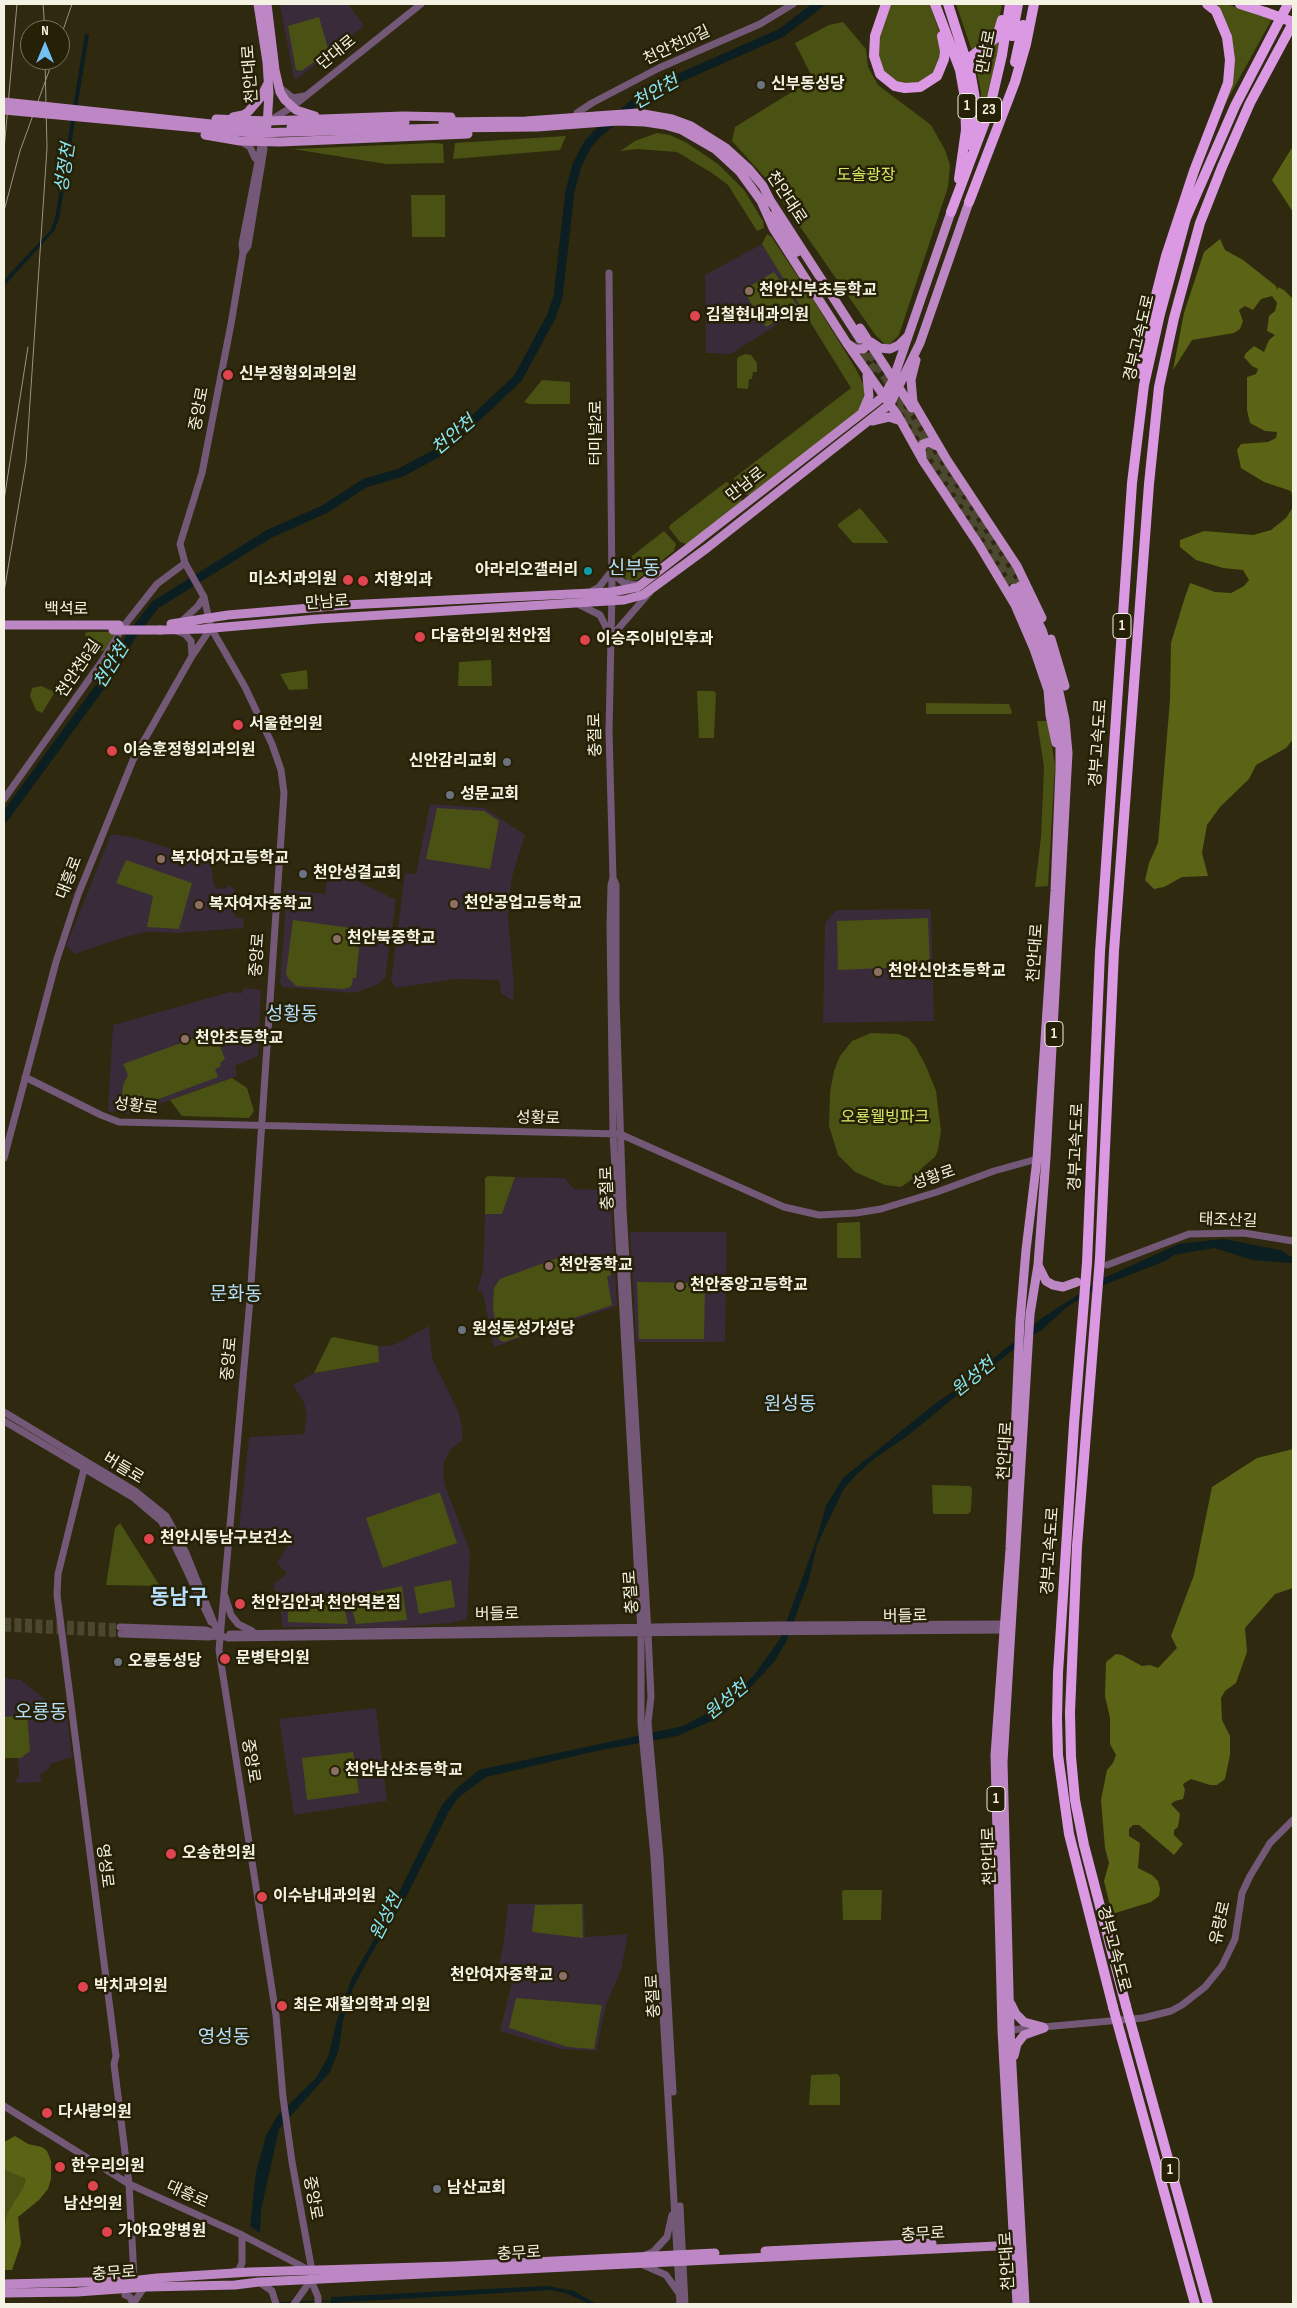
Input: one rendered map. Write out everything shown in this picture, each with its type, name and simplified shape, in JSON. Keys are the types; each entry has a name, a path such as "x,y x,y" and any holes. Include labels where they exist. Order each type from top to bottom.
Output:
{"highway":[{"path":"886,4 875,36 875,62 880,74 895,86 912,88 937,76 944,60 944,45 934,4"},
{"name":"1","path":"934,4 960,70 967,112 963,155 951,212"},
{"path":"948,4 971,76 976,108 973,142 951,212"},
{"path":"974,93 971,58 997,37 1004,4"},
{"name":"만남로","path":"951,212 989,111 1002,54 1010,4"},
{"name":"만남로","path":"970,202 1000,94 1018,4"},
{"name":"1","path":"970,202 1012,75 1027,4"},
{"path":"1000,116 1021,62 1034,4"},
{"path":"1132,483 1142,362 1152,307 1181,209 1224,97 1230,71 1230,46 1223,24 1216,11 1207,4"},
{"path":"1240,4 1264,7 1293,16"},
{"name":"경부고속도로","path":"1195,2304 1113,2008 1069,1834 1058,1755 1058,1673 1083,1315 1100,952 1132,483 1144,385 1160,314 1186,218 1235,106 1288,4"},
{"path":"1264,7 1293,22"},
{"name":"경부고속도로","path":"1208,2304 1084,1845 1075,1800 1071,1757 1071,1672 1085,1424 1096,1309 1103,1261 1115,942 1149,484 1159,387 1174,318 1200,223 1250,104 1293,22"},
{"path":"1250,104 1293,36"}],"main road":[{"name":"천안대로","path":"258,4 268,79 268,121 262,141"},
{"name":"천안대로","path":"267,4 276,70"},
{"path":"276,70 279,87 292,107 307,115 348,118"},
{"path":"268,121 276,70"},
{"path":"216,119 244,115 261,97 268,79"},
{"path":"4,101 216,119 268,121 456,117 526,121"},
{"path":"4,101 263,128 443,125 538,127"},
{"path":"4,110 253,133 581,119 618,121 649,118"},
{"path":"4,115 205,135 240,141 280,142 448,135 538,127 581,119"},
{"name":"천안대로","path":"649,118 691,126 711,137 748,168 779,206 858,341"},
{"name":"천안대로","path":"649,118 682,130 715,149 740,172 761,201 773,228 858,341"},
{"name":"만남로","path":"642,588 652,590 863,420 899,388 920,343 970,202"},
{"name":"만남로","path":"887,400 951,212"},
{"path":"858,341 890,349 900,345 910,333"},
{"path":"858,341 862,364 870,387 863,420 895,418 901,422"},
{"path":"858,341 893,380 933,438"},
{"path":"920,343 911,380 911,393 933,438"},
{"path":"862,364 1002,580 1023,621 1048,690 1050,715 1060,769"},
{"name":"만남로","path":"211,623 250,613 345,605 612,596 642,588 863,420"},
{"name":"1","path":"933,438 1017,566 1038,606 1056,652 1068,705 1068,753"},
{"path":"924,461 921,452 923,444 931,442 939,448"},
{"path":"982,512 1017,578 1014,584 1002,580"},
{"name":"천안대로","path":"1017,2304 1018,2242 1002,1782 1007,1627 1019,1353 1025,1325 1038,1265 1058,965 1068,753 1065,720 1053,664 1042,630 1017,587 1038,639 1052,683 1060,734 1060,769 1050,964 1037,1160 1026,1250 1025,1325 1028,1348 1007,1627 995,1755 996,1852 1004,2089 1018,2242 1025,2304"},
{"name":"만남로","path":"211,623 251,624 572,598 584,593 612,596"},
{"path":"250,613 244,619 251,624"},
{"path":"168,627 211,623"},
{"path":"4,625 14,627"},
{"path":"4,629 14,627"},
{"name":"백석로","path":"14,627 168,627"},
{"path":"1038,1265 1046,1281 1053,1285 1063,1287 1077,1282"},
{"path":"1010,2001 1016,2014 1024,2022 1044,2028"},
{"path":"1012,2066 1017,2044 1024,2035 1044,2028"},
{"name":"충무로","path":"16,2289 131,2282 158,2278 231,2273 315,2282 641,2260 1018,2242"},
{"name":"충무로","path":"16,2289 315,2282 641,2260"},
{"path":"4,2284 16,2289"},
{"path":"4,2293 16,2289"}],"street":[{"name":"단대로","path":"268,121 307,96 421,4"},
{"name":"천안천10길","path":"581,119 577,113 592,103 659,68 764,21 793,4"},
{"path":"279,87 293,98 307,96"},
{"path":"240,141 250,147 256,155 256,167"},
{"name":"중앙로","path":"243,252 248,246 264,149 262,141"},
{"name":"중앙로","path":"262,141 202,473 180,544 187,566 204,597 211,623 245,687 272,744 281,770 284,792 250,1299 219,1650 276,2015 284,2105 315,2282"},
{"path":"262,158 267,148 280,142"},
{"name":"터미널2로","path":"609,274 612,596"},
{"name":"천안천6길","path":"4,799 97,668 123,627 157,584 187,566"},
{"path":"584,593 599,587 611,572 630,585 642,588"},
{"path":"572,598 600,615 611,637 652,590"},
{"name":"충절로","path":"612,596 609,731 613,878 611,885 610,926 616,1134 638,1488 644,1630 646,1752 680,2258"},
{"path":"168,627 198,606 204,597"},
{"name":"대흥로","path":"4,1158 56,962 78,895 125,776 211,623"},
{"path":"168,627 189,638 193,646 192,656"},
{"name":"성황로","path":"25,1077 92,1111 119,1122 616,1134 784,1207 819,1214 856,1213 881,1209 938,1192 994,1171 1037,1160"},
{"name":"태조산길","path":"1103,1261 1189,1234 1244,1233 1293,1241"},
{"name":"버들로","path":"4,1412 134,1498 161,1521 170,1533 219,1636 228,1638 724,1627 1007,1627"},
{"name":"버들로","path":"4,1421 135,1491 166,1516 176,1532 204,1594 219,1636"},
{"name":"영성로","path":"84,1465 58,1574 57,1595 116,2056 114,2064 129,2184 134,2277"},
{"path":"204,1594 212,1602 220,1598 224,1590"},
{"path":"224,1590 231,1615 238,1624 247,1630 259,1633"},
{"path":"121,1630 206,1630 219,1636"},
{"name":"버들로","path":"219,1636 259,1633 644,1630"},
{"name":"충절로","path":"646,1752 659,1839 682,2303"},
{"name":"유량로","path":"1010,2030 1159,2015 1182,2005 1205,1987 1222,1966 1235,1939 1242,1893 1250,1876 1270,1843 1293,1820"},
{"name":"대흥로","path":"4,2106 129,2184 242,2235 293,2261 315,2282"},
{"path":"675,2195 667,2237 653,2252 641,2260 666,2275 677,2289 682,2303"},
{"path":"231,2273 239,2270 242,2263 242,2235"},
{"path":"293,2261 304,2263 309,2253"},
{"path":"259,2282 274,2294 276,2304"},
{"path":"315,2282 318,2300"},
{"path":"294,2304 315,2282"},
{"path":"133,2304 144,2289"},
{"path":"125,2295 130,2297 133,2304"}],"shaded area":[{"path":"280,4 348,4 364,26 297,79 294,78"},
{"name":"천안신부초등학교","path":"762,244 803,308 731,354 706,353 705,275"},
{"name":"천안공업고등학교","path":"430,804 485,808 525,835 512,877 509,898 508,918 514,983 513,1001 501,993 499,980 455,979 396,988 391,981 405,873 416,874"},
{"path":"111,834 132,837 210,860 216,888 225,889 229,885 235,890 232,899 235,917 244,919 243,928 178,933 147,932 128,936 75,954 66,946"},
{"name":"천안북중학교","path":"328,870 354,879 396,900 385,978 377,985 354,993 283,987 280,983 287,890 325,894"},
{"name":"천안신안초등학교","path":"931,909 934,1021 823,1023 825,923 836,910"},
{"name":"천안초등학교","path":"243,988 261,990 258,1056 235,1066 237,1076 131,1114 108,1111 113,1025 230,992 242,993"},
{"name":"천안중학교","path":"515,1177 565,1178 574,1189 607,1190 608,1200 611,1203 617,1306 494,1347 483,1294 477,1290 483,1271 485,1214 502,1214"},
{"name":"천안중앙고등학교","path":"630,1232 727,1232 725,1342 638,1342 636,1340"},
{"path":"429,1326 432,1358 459,1413 462,1428 462,1441 451,1449 444,1462 443,1474 446,1488 470,1551 467,1619 451,1623 385,1628 282,1627 281,1609 273,1585 287,1573 277,1563 288,1545 239,1529 249,1437 304,1434 307,1415 304,1403 293,1385 314,1373 378,1362 378,1346 390,1346 398,1343"},
{"path":"4,1678 21,1680 67,1717 72,1757 50,1764 49,1769 40,1775 42,1782 17,1783 16,1780 19,1775 18,1758 4,1758"},
{"name":"천안남산초등학교","path":"376,1708 387,1801 294,1815 279,1719"},
{"name":"천안여자중학교","path":"508,1904 584,1904 585,1937 628,1934 621,1970 606,2005 596,2051 561,2049 500,2031 512,1982 499,1964 503,1948"}],"green space":[{"path":"891,4 930,4 940,34 942,53 936,71 914,85 897,82 884,72 878,56 879,39"},
{"path":"956,4 1002,4 997,32 972,51"},
{"path":"1212,4 1226,4 1272,19 1224,106 1232,40 1230,30"},
{"path":"319,17 329,52 301,71 296,70 288,26"},
{"name":"도솔광장","path":"843,22 866,49 868,67 878,85 931,125 945,150 950,165 948,187 899,335 889,345 876,336 769,182 732,141 735,127 813,79 795,43 829,25"},
{"path":"1002,33 981,118 981,92 974,59"},
{"path":"657,133 670,135 687,143 718,164 744,190 763,221 764,228 757,231 728,185 677,152 637,149 620,151 635,141"},
{"path":"566,136 560,150 453,159 455,143"},
{"path":"443,144 444,163 386,164 293,149"},
{"path":"1293,146 1293,212 1272,180"},
{"path":"411,195 445,195 445,237 412,237"},
{"path":"767,234 773,238 811,296 857,371 865,388 861,411 752,495 746,495 734,478 851,388 762,244"},
{"path":"1220,239 1225,250 1243,260 1276,286 1277,290 1278,287 1284,290 1293,299 1293,499 1291,491 1264,482 1241,468 1237,450 1241,444 1268,442 1276,438 1277,432 1265,431 1250,423 1247,410 1247,377 1256,374 1258,369 1252,366 1244,357 1254,346 1264,352 1269,340 1275,335 1267,331 1269,316 1275,311 1277,303 1272,296 1261,299 1253,310 1245,306 1239,310 1243,321 1240,329 1234,333 1192,340 1173,370 1184,313 1204,252"},
{"path":"774,272 799,308 766,327 743,290"},
{"path":"745,354 751,355 757,363 757,372 753,372 752,379 749,379 748,389 737,388 737,360 738,357"},
{"path":"542,380 570,382 570,404 530,404 524,402"},
{"path":"726,482 742,497 741,503 687,544 680,542 669,528 670,525"},
{"path":"1293,507 1293,739 1286,748 1256,765 1249,779 1220,807 1207,825 1202,853 1208,876 1182,877 1164,887 1154,889 1145,880 1149,863 1158,843 1170,700 1171,643 1184,600 1190,583 1215,592 1231,593 1244,586 1249,580 1243,570 1223,568 1196,560 1180,547 1180,540 1204,531 1253,535 1271,530 1286,518"},
{"path":"860,508 889,543 853,543 838,526 838,524"},
{"path":"664,531 676,544 674,551 637,580 627,580 623,576 623,563"},
{"path":"85,633 115,633 105,650 99,652 86,637"},
{"path":"491,660 492,686 458,686 459,662"},
{"path":"307,670 308,689 289,690 280,674"},
{"path":"41,686 55,692 42,713 36,710 30,696 32,688"},
{"path":"697,691 714,691 716,694 714,738 699,738"},
{"path":"926,703 1009,704 1012,712 1011,714 926,714"},
{"path":"1037,721 1048,721 1055,766 1048,886 1035,887 1041,837 1044,767"},
{"path":"437,808 484,811 499,821 490,869 426,859"},
{"path":"126,860 192,883 179,929 147,927 153,896 116,883"},
{"path":"928,918 930,966 838,970 837,921"},
{"path":"293,920 351,928 356,935 356,947 359,948 356,978 353,978 350,987 344,989 296,986 288,978 286,974"},
{"path":"214,1031 225,1059 220,1063 221,1066 215,1069 218,1077 129,1110 123,1110 121,1105 123,1085 128,1075 123,1064"},
{"name":"오룡웰빙파크","path":"871,1033 899,1034 908,1038 925,1064 936,1091 941,1131 938,1150 935,1157 915,1177 901,1187 885,1185 855,1172 838,1155 829,1126 830,1092 834,1071 840,1056 852,1041"},
{"path":"232,1078 247,1088 254,1111 249,1118 182,1116 170,1100"},
{"path":"488,1176 515,1177 502,1214 485,1214 485,1178"},
{"path":"860,1222 861,1258 837,1258 837,1223"},
{"path":"563,1256 577,1263 610,1263 611,1275 607,1277 612,1305 504,1342 499,1340 493,1309 494,1288 500,1279"},
{"path":"637,1282 705,1283 704,1339 639,1339"},
{"path":"331,1338 378,1346 379,1362 314,1373"},
{"path":"1293,1449 1293,1588 1275,1594 1245,1628 1247,1652 1236,1683 1225,1691 1221,1698 1222,1720 1230,1736 1230,1755 1225,1779 1217,1785 1210,1785 1191,1779 1183,1784 1185,1790 1183,1799 1171,1804 1180,1814 1178,1827 1174,1830 1174,1835 1183,1844 1174,1855 1139,1825 1133,1825 1129,1829 1129,1836 1140,1843 1138,1868 1152,1875 1158,1881 1159,1896 1151,1902 1112,1914 1104,1881 1109,1863 1105,1848 1101,1800 1107,1770 1113,1763 1116,1755 1110,1744 1110,1718 1105,1696 1106,1662 1116,1654 1122,1655 1142,1666 1150,1665 1158,1668 1177,1648 1171,1636 1194,1575 1212,1487 1257,1458"},
{"path":"932,1485 970,1486 972,1488 971,1511 968,1514 933,1514"},
{"path":"440,1493 457,1543 383,1568 366,1518"},
{"path":"120,1523 160,1586 106,1585 115,1528"},
{"path":"451,1580 455,1607 419,1614 414,1587"},
{"path":"402,1586 407,1620 356,1624 349,1597"},
{"path":"342,1597 348,1624 288,1622 288,1608"},
{"path":"27,1715 30,1751 21,1758 4,1758 4,1717"},
{"path":"353,1752 359,1793 307,1800 302,1758"},
{"path":"844,1890 882,1890 881,1920 843,1920 842,1892"},
{"path":"582,1904 583,1938 532,1932 535,1905"},
{"path":"516,1998 602,2005 594,2049 568,2047 509,2028"},
{"path":"837,2074 840,2077 840,2105 809,2105 811,2075"},
{"path":"15,2136 28,2144 42,2147 47,2151 51,2161 51,2179 48,2189 39,2200 18,2217 21,2244 12,2270 4,2270 4,2229 7,2213 24,2186 25,2178 4,2170 4,2142"},
{"path":"4,2170 25,2177 24,2186 7,2213 4,2229"}],"water":[{"name":"성정천","path":"85,34 89,35 59,219 54,231 4,286 4,280 50,231 55,219"},
{"name":"원성천","path":"1223,1239 1280,1250 1293,1258 1293,1263 1252,1260 1215,1248 1174,1255 1165,1261 1101,1286 1068,1306 1044,1328 1010,1352 906,1437 875,1458 857,1474 843,1490 817,1545 808,1583 786,1642 774,1662 733,1706 716,1719 677,1736 596,1751 486,1777 459,1797 449,1811 404,1901 372,1952 353,1988 343,2020 339,2049 330,2072 279,2129 261,2210 260,2233 250,2226 256,2172 266,2136 277,2116 316,2078 328,2057 337,2020 352,1978 388,1915 442,1805 456,1789 479,1770 683,1726 725,1704 754,1675 780,1639 816,1541 826,1506 843,1478 936,1403 961,1386 1042,1318 1104,1278 1179,1244"},
{"path":"547,2286 574,2291 596,2304 590,2304 565,2293 551,2290 331,2303 331,2297"}],"waterway":[{"name":"천안천","path":"4,818 113,669 131,636 155,605 269,534 325,509 365,483 400,473 441,451 518,378 551,317 558,297 570,191 577,165 588,144 598,133 635,103 661,86 781,33 819,4"},
{"path":"300,2302 316,2301"},
{"path":"320,2301 331,2301"},
{"path":"278,2303 291,2302"}],"tunnel":[{"path":"862,341 1020,586"},
{"path":"855,342 877,375"},
{"path":"890,394 1013,585"},
{"path":"4,1621 120,1627"},
{"path":"4,1628 121,1634"}],"railway":[{"path":"4,150 17,4"},
{"path":"43,4 44,20"},
{"path":"67,20 72,4"},
{"path":"4,592 26,462 47,148 45,70"},
{"path":"4,211 20,151 49,70"},
{"path":"4,500 28,347"}],"place":[{"name":"신부동성당","path":"761,85"},
{"name":"천안신부초등학교","path":"749,291"},
{"name":"김철현내과의원","path":"695,316"},
{"name":"신부정형외과의원","path":"228,375"},
{"name":"아라리오갤러리","path":"588,571"},
{"name":"미소치과의원","path":"348,580"},
{"name":"치항외과","path":"363,581"},
{"name":"다움한의원 천안점","path":"420,637"},
{"name":"이승주이비인후과","path":"585,640"},
{"name":"서울한의원","path":"238,725"},
{"name":"이승훈정형외과의원","path":"112,751"},
{"name":"신안감리교회","path":"507,762"},
{"name":"성문교회","path":"450,795"},
{"name":"복자여자고등학교","path":"161,859"},
{"name":"천안성결교회","path":"303,874"},
{"name":"천안공업고등학교","path":"454,904"},
{"name":"복자여자중학교","path":"199,905"},
{"name":"천안북중학교","path":"337,939"},
{"name":"천안신안초등학교","path":"878,972"},
{"name":"천안초등학교","path":"185,1039"},
{"name":"천안중학교","path":"549,1266"},
{"name":"천안중앙고등학교","path":"680,1286"},
{"name":"원성동성가성당","path":"462,1330"},
{"name":"천안시동남구보건소","path":"149,1539"},
{"name":"천안김안과 천안역본점","path":"240,1604"},
{"name":"문병탁의원","path":"225,1659"},
{"name":"오룡동성당","path":"118,1662"},
{"name":"천안남산초등학교","path":"335,1771"},
{"name":"오송한의원","path":"171,1854"},
{"name":"이수남내과의원","path":"262,1897"},
{"name":"천안여자중학교","path":"563,1976"},
{"name":"박치과의원","path":"83,1987"},
{"name":"최은 재활의학과 의원","path":"282,2006"},
{"name":"다사랑의원","path":"47,2113"},
{"name":"한우리의원","path":"60,2167"},
{"name":"남산의원","path":"93,2186"},
{"name":"남산교회","path":"437,2189"},
{"name":"가야요양병원","path":"107,2232"}],"district":[{"name":"신부동","path":"634,569"},
{"name":"성황동","path":"292,1015"},
{"name":"문화동","path":"236,1295"},
{"name":"원성동","path":"790,1405"},
{"name":"동남구","path":"179,1599"},
{"name":"오룡동","path":"41,1713"},
{"name":"영성동","path":"224,2038"}]}
